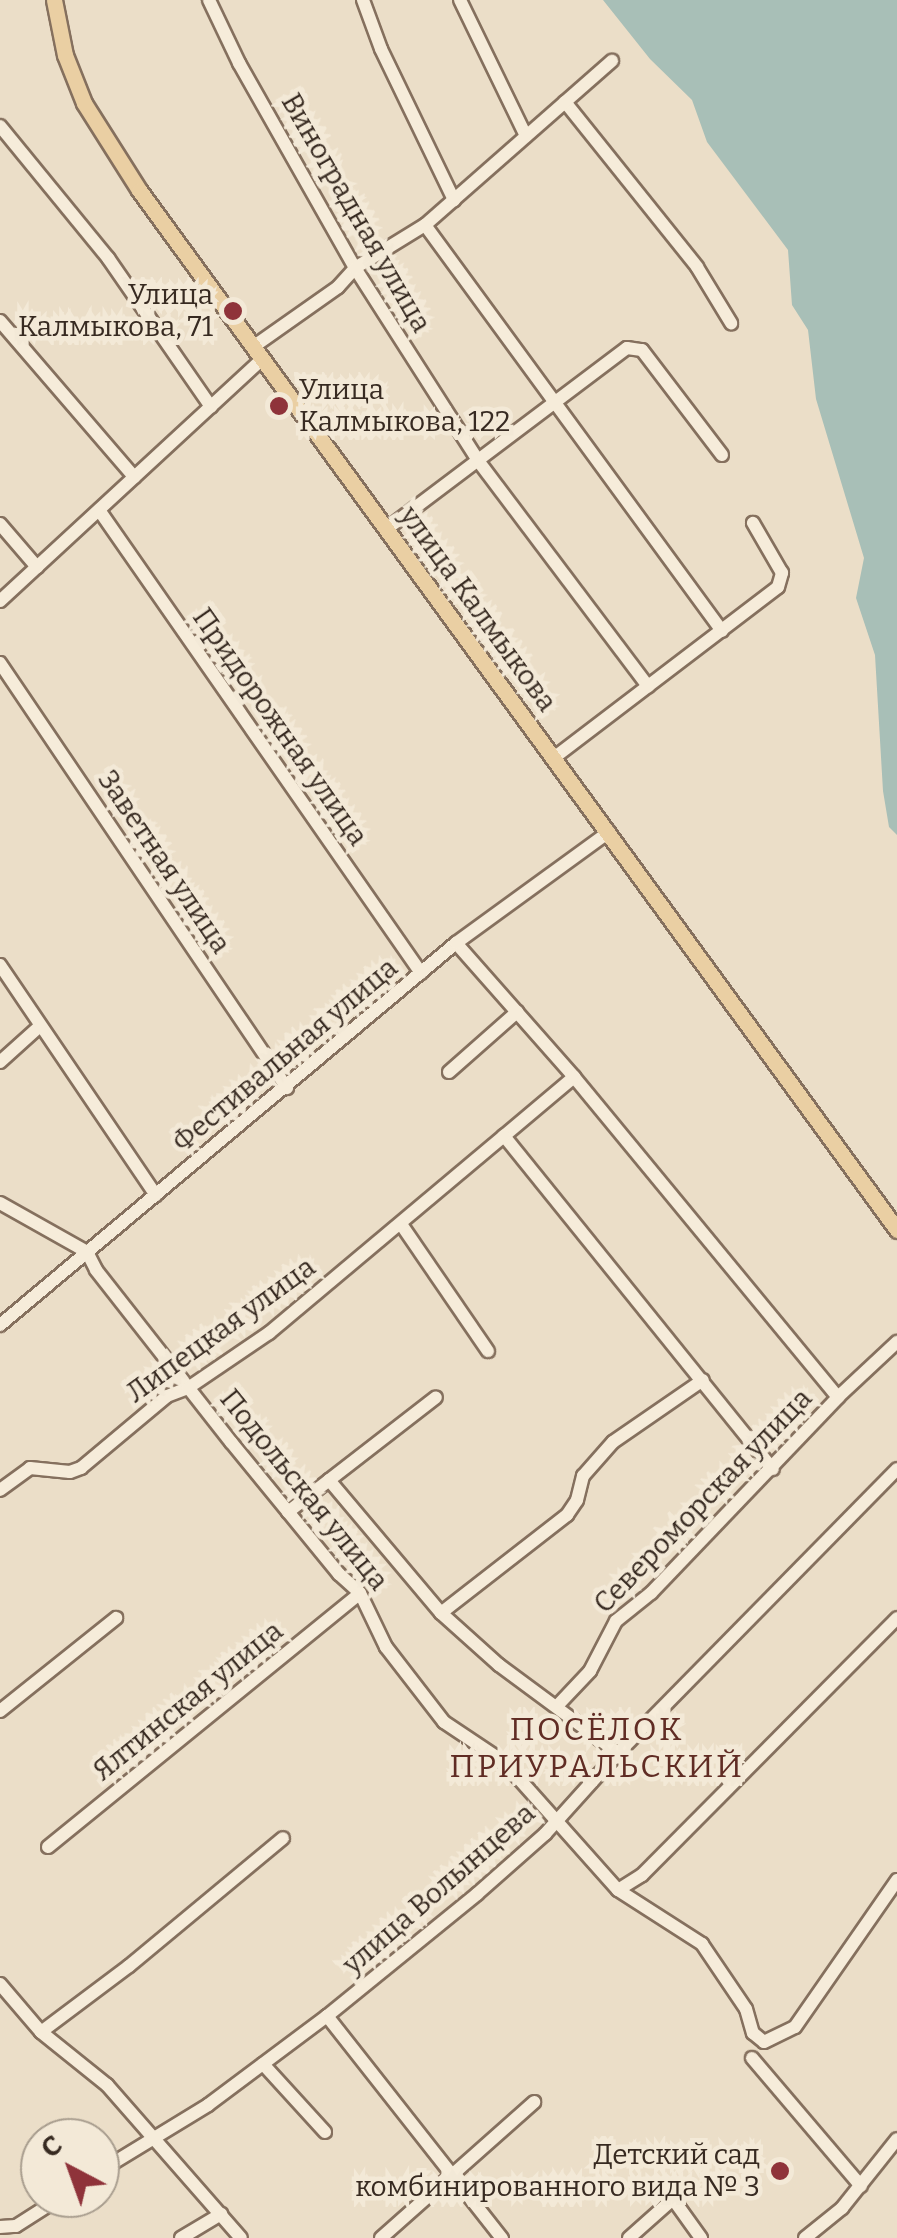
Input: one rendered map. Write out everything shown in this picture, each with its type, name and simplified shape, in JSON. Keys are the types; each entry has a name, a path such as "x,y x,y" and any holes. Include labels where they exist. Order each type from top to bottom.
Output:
{"main road":[{"name":"улица Калмыкова","path":"54,0 65,55 84,103 138,190 897,1230"}],"street":[{"name":"Виноградная улица","path":"209,0 239,62 355,268 478,462 648,686"},
{"path":"363,0 381,50 454,200"},
{"path":"460,0 526,136"},
{"path":"0,601 211,406 258,353 355,268 425,226 612,61"},
{"path":"565,102 698,266 731,323"},
{"path":"0,126 108,258 211,406"},
{"name":"Виноградная улица","path":"425,226 722,632"},
{"path":"0,321 134,477"},
{"path":"388,528 616,356 635,347 722,455"},
{"name":"Придорожная улица","path":"99,510 421,973"},
{"path":"555,757 778,587 782,580 753,523"},
{"path":"0,524 37,567"},
{"name":"Заветная улица","path":"0,663 287,1088"},
{"name":"Фестивальная улица","path":"0,1325 456,943 609,832"},
{"path":"456,943 574,1077 838,1397"},
{"path":"0,965 156,1195"},
{"path":"449,1072 517,1012"},
{"path":"0,1062 40,1026"},
{"name":"Липецкая улица","path":"0,1490 30,1468 75,1471 167,1396 188,1388 269,1332 574,1077"},
{"path":"504,1136 773,1469"},
{"name":"Подольская улица","path":"0,1203 88,1252 96,1270 188,1388 288,1512 360,1593 386,1647 444,1722 504,1762 618,1890 702,1944 746,2010 753,2033 764,2042 780,2037 803,2018 897,1880"},
{"path":"401,1224 488,1351"},
{"name":"Североморская улица","path":"558,1705 598,1660 616,1621 651,1593 838,1397 897,1342"},
{"path":"441,1613 567,1515 584,1476 613,1442 702,1380"},
{"path":"288,1512 436,1397"},
{"name":"улица Волынцева","path":"120,2158 208,2105 327,2016 477,1894 557,1821 618,1753 897,1469"},
{"path":"329,1480 441,1613 499,1665 618,1753"},
{"name":"Ялтинская улица","path":"48,1847 360,1593"},
{"path":"0,1711 116,1618"},
{"path":"618,1890 642,1875 897,1618"},
{"path":"41,2032 129,1966 283,1838"},
{"path":"0,1984 41,2032 107,2084 241,2238"},
{"path":"327,2016 502,2238"},
{"path":"752,2058 861,2186"},
{"path":"262,2064 324,2132"},
{"path":"382,2238 534,2102"},
{"path":"805,2238 842,2208 897,2139"},
{"path":"629,2238 673,2200 701,2238"},
{"path":"181,2238 220,2214"},
{"path":"0,2228 16,2226 29,2218"}],"water":[{"path":"603,0 897,0 897,835 889,827 883,791 875,655 856,598 864,558 816,399 808,330 792,305 788,250 707,142 692,100 650,59"}],"place":[{"name":"Улица Калмыкова, 71","path":"233,311"},
{"name":"Улица Калмыкова, 122","path":"279,406"},
{"name":"Детский сад комбинированного вида № 3","path":"780,2171"}],"district":[{"name":"ПОСЁЛОК ПРИУРАЛЬСКИЙ","path":"597,1748"}]}
